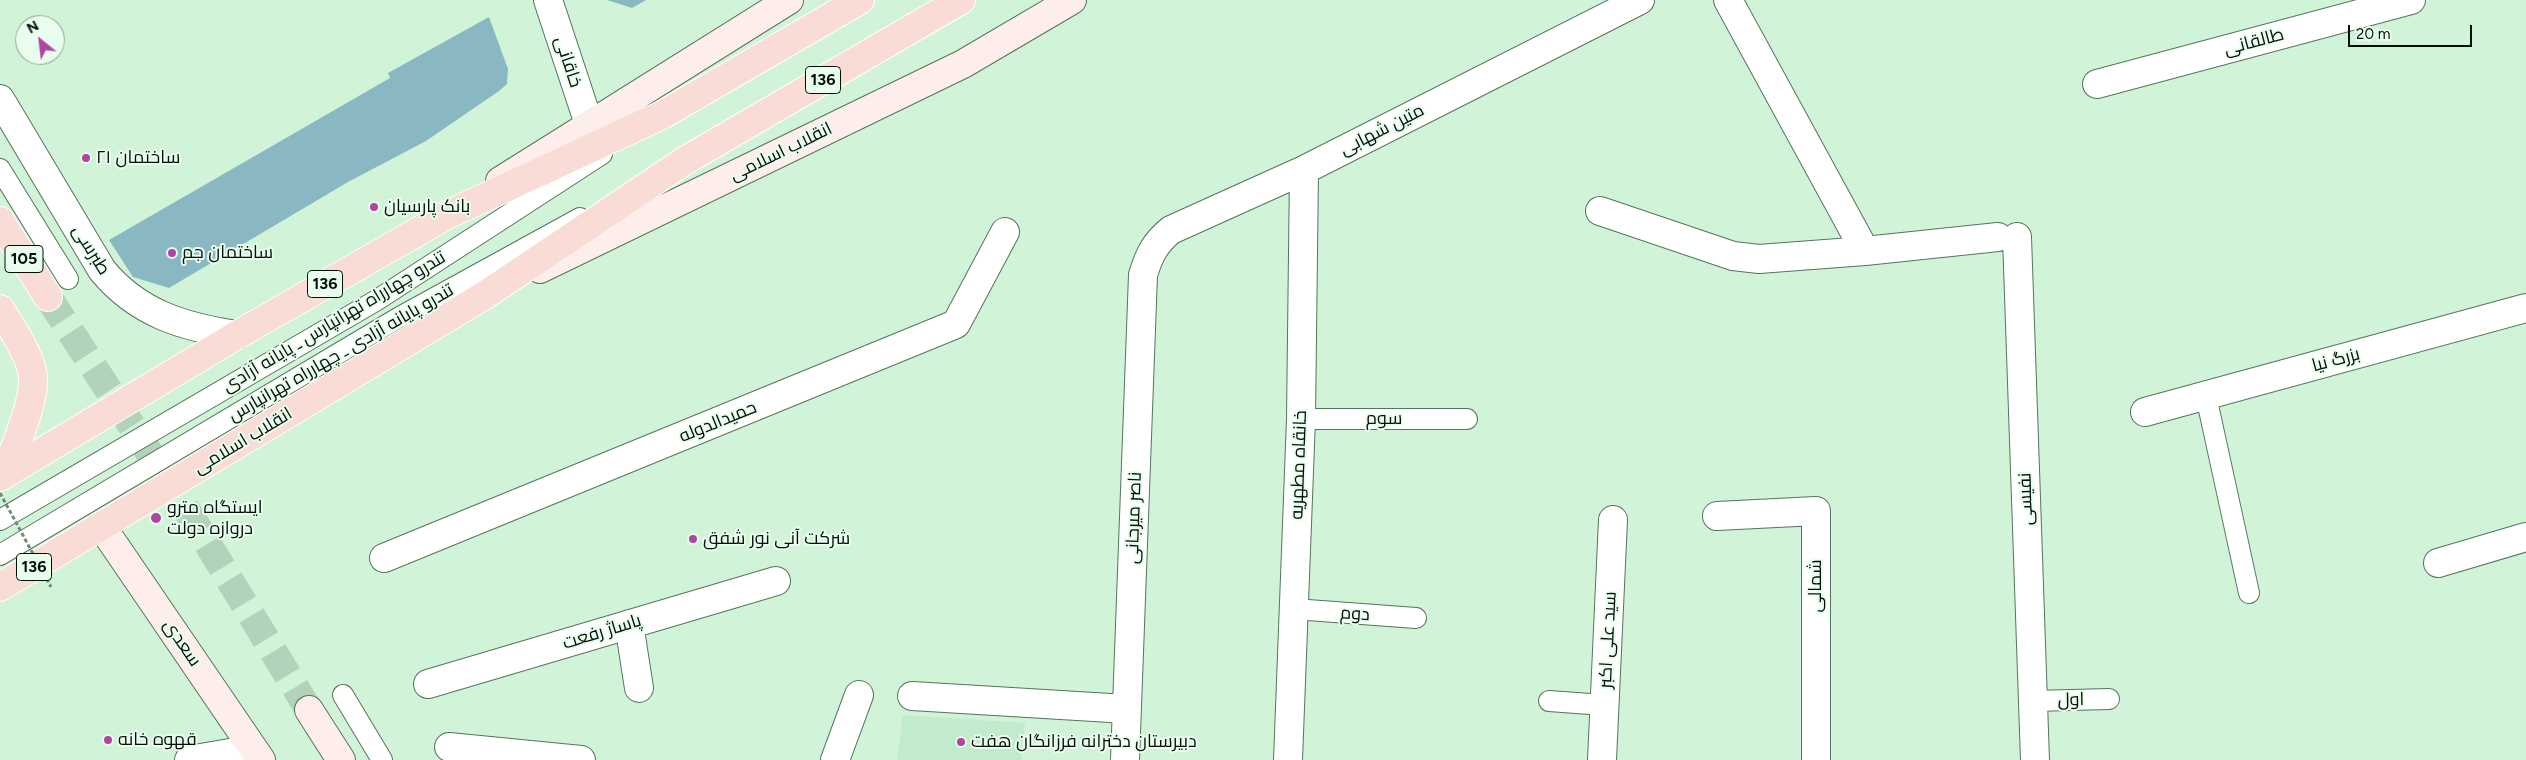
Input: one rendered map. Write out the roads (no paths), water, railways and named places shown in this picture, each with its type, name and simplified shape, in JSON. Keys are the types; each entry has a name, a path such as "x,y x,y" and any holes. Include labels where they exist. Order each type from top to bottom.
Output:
{"main road":[{"path":"447,215 588,124 789,0"},
{"name":"136","path":"2,482 237,335 447,215 662,115 860,0"},
{"name":"انقلاب اسلامی","path":"0,587 485,295 686,160 961,0"},
{"name":"انقلاب اسلامی","path":"485,295 963,64 1072,0"},
{"name":"105","path":"0,221 48,297"},
{"path":"0,309 17,338 32,370 33,390 30,406 2,482"},
{"name":"سعدی","path":"102,527 257,755"},
{"path":"309,710 340,760"}],"street":[{"name":"خاقانی","path":"548,0 588,124"},
{"name":"متین شهابی","path":"1143,275 1148,258 1157,242 1171,230 1304,170 1640,0"},
{"path":"1728,0 1865,251"},
{"name":"طالقانی","path":"2097,84 2410,0"},
{"name":"طبرسی","path":"0,99 102,270 112,282 130,298 182,325 237,335"},
{"name":"خانقاه مطهریه","path":"1288,760 1301,419 1304,170"},
{"name":"نفیسی","path":"1600,211 1733,256 1759,259 2008,237 2035,760"},
{"name":"حمیدالدوله","path":"384,558 956,324 1005,232"},
{"name":"ناصر میرجانی","path":"1125,760 1143,275"},
{"name":"بزرگ نیا","path":"2146,412 2526,308"},
{"name":"شمالی","path":"1717,516 1816,511 1816,760"},
{"name":"سید علی اکبر","path":"1602,760 1613,520"},
{"path":"2438,563 2526,537"},
{"name":"پاساژ رفعت","path":"428,684 776,581"},
{"path":"629,624 639,688"},
{"path":"834,760 859,695"},
{"path":"912,696 1127,709"},
{"path":"449,747 581,760"},
{"path":"190,760 257,755"}],"lane":[{"name":"تندرو چهارراه تهرانپارس ـ پایانه آزادی","path":"0,520 377,300 662,115"},
{"name":"تندرو پایانه آزادی ـ چهارراه تهرانپارس","path":"0,555 398,318 686,160"},
{"path":"0,169 68,279"},
{"path":"2206,396 2249,593"},
{"name":"سوم","path":"1301,419 1467,419"},
{"name":"دوم","path":"1294,609 1416,618"},
{"path":"343,695 382,760"},
{"name":"اول","path":"2033,701 2109,699"},
{"path":"1550,700 1604,705"}],"tunnel":[{"path":"48,297 195,523 309,710"}],"place":[{"name":"ساختمان ۲۱","path":"86,158"},
{"name":"بانک پارسیان","path":"374,207"},
{"name":"ساختمان جم","path":"172,253"},
{"name":"ایستگاه مترو دروازه دولت","path":"156,518"},
{"name":"شرکت آنی نور شفق","path":"693,539"},
{"name":"قهوه خانه","path":"108,740"},
{"name":"دبیرستان دخترانه فرزانگان هفت","path":"961,742"}]}
